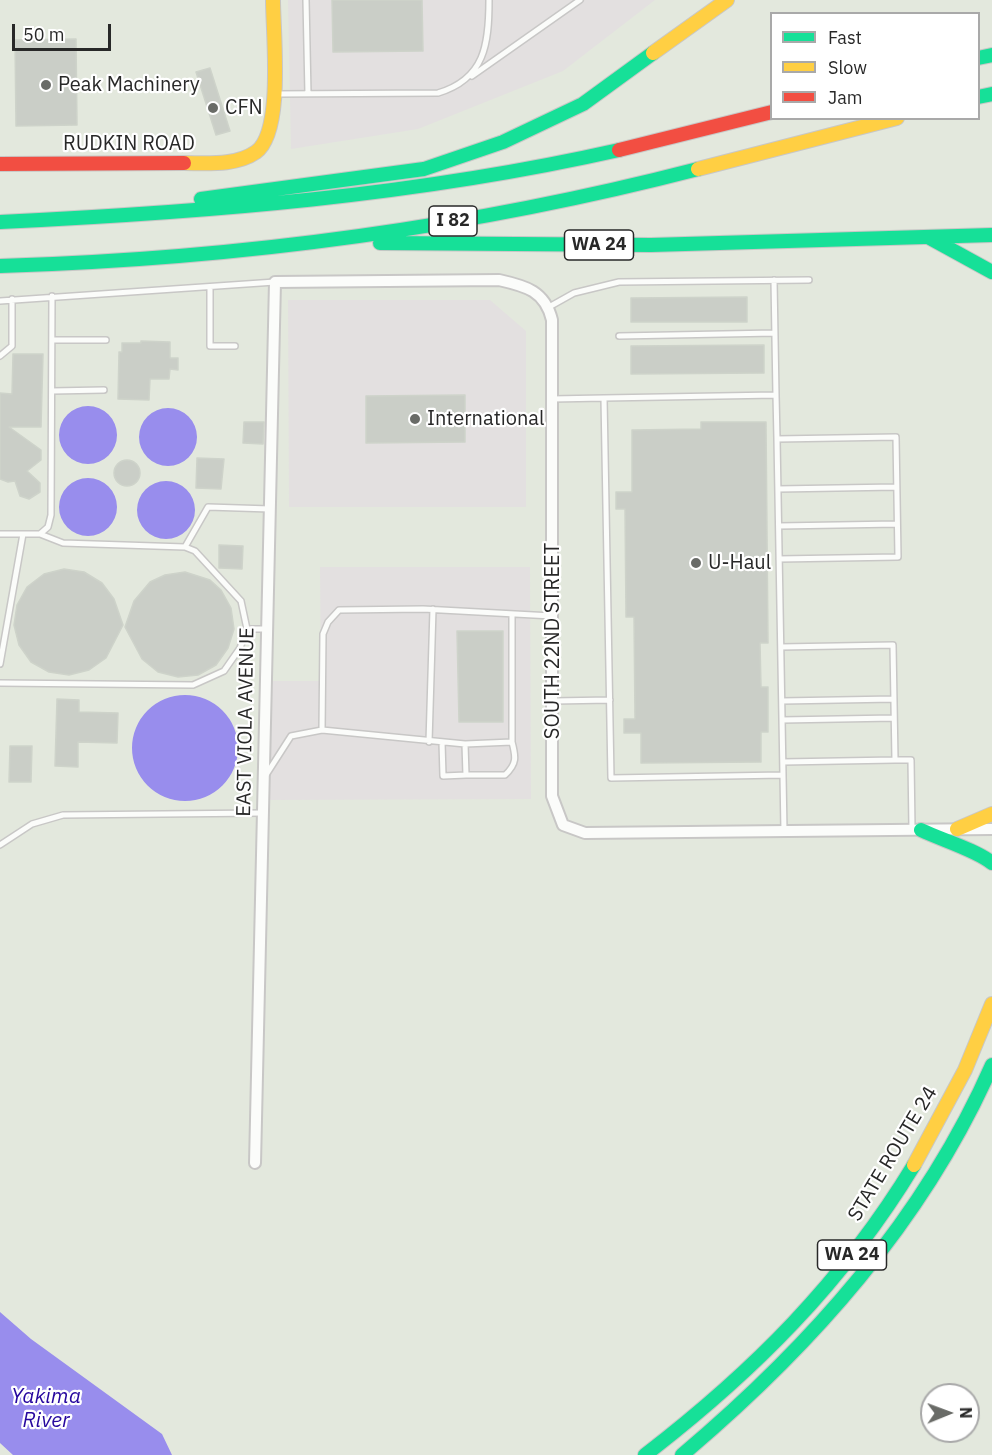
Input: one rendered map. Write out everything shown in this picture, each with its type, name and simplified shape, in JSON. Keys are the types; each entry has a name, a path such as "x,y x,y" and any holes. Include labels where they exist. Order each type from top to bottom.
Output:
{"main road":[{"path":"273,0 274,94"},
{"path":"0,216 32,211 221,197 424,169 504,142 583,104 727,0"},
{"name":"RUDKIN ROAD","path":"0,164 215,162 244,159 257,153 273,130 274,94"},
{"name":"I 82","path":"0,222 231,211 470,180 598,155 770,112"},
{"name":"I 82","path":"0,266 101,263 272,248 457,221 594,196 889,120"},
{"path":"926,236 992,234"},
{"path":"926,236 992,272"},
{"name":"WA 24","path":"272,248 394,242 651,245 926,236"},
{"path":"957,829 992,814"},
{"path":"917,830 983,856 992,863"},
{"name":"STATE ROUTE 24","path":"645,1455 705,1409 759,1359 824,1289 865,1238 934,1133 979,1038 992,1004"},
{"name":"WA 24","path":"682,1455 784,1366 834,1314 916,1204 992,1065"}],"street":[{"path":"275,282 499,280 524,285 538,293 549,307"},
{"name":"EAST VIOLA AVENUE","path":"255,1163 275,282"},
{"name":"SOUTH 22ND STREET","path":"549,307 552,320 554,701 552,796 563,825 573,831 585,833 992,829"}],"lane":[{"path":"306,0 308,94"},
{"path":"471,76 486,42 489,0"},
{"path":"274,94 438,93 454,87 471,76 579,0"},
{"path":"774,280 784,831"},
{"path":"549,307 591,287 619,282 809,280"},
{"path":"0,301 275,282"},
{"path":"210,286 210,346 235,346"},
{"path":"40,534 48,527 53,502 52,296"},
{"path":"0,356 12,346 12,299"},
{"path":"619,336 775,333"},
{"path":"52,340 106,340"},
{"path":"52,391 104,390"},
{"path":"552,399 776,395"},
{"path":"604,398 611,778 783,775"},
{"path":"777,439 896,437 898,557 779,560"},
{"path":"778,489 896,487"},
{"path":"185,547 208,507 270,508"},
{"path":"779,526 897,524"},
{"path":"0,534 40,534 63,543 185,547 195,551 241,601 247,629 240,648 224,671 193,685 0,683"},
{"path":"0,664 23,534"},
{"path":"322,730 323,634 328,622 339,609 434,609 553,616"},
{"path":"429,742 434,609"},
{"path":"441,742 443,776 505,776 513,768 516,757 512,742 512,614"},
{"path":"247,629 268,629"},
{"path":"781,647 893,645 895,760"},
{"path":"782,701 894,699"},
{"path":"554,701 610,700"},
{"path":"783,720 894,718"},
{"path":"265,777 291,736 322,730 429,742 465,744 512,742"},
{"path":"465,744 466,775"},
{"path":"783,762 911,760 917,830"},
{"path":"0,845 32,824 63,815 263,813"}],"shaded area":[{"path":"288,0 655,0 563,71 418,129 291,149"},
{"path":"288,300 490,300 526,331 526,507 289,507"},
{"path":"320,567 530,567 531,799 259,800 259,681 321,681"}],"water":[{"path":"88,406 104,411 112,419 117,435 112,451 104,459 88,464 72,459 64,451 59,435 64,419 72,411"},
{"path":"168,408 184,413 192,421 197,437 192,453 184,461 168,466 152,461 144,453 139,437 144,421 152,413"},
{"path":"88,478 104,483 112,491 117,507 112,523 104,531 88,536 72,531 64,523 59,507 64,491 72,483"},
{"path":"166,481 182,486 190,494 195,510 190,526 182,534 166,539 150,534 142,526 137,510 142,494 150,486"},
{"path":"185,695 205,699 222,711 234,728 238,748 234,768 222,785 205,797 185,801 165,797 148,785 136,768 132,748 136,728 148,711 165,699"},
{"name":"Yakima River","path":"0,1312 31,1339 162,1434 172,1455 13,1455 0,1443"}],"building":[{"path":"332,0 422,0 423,51 333,52"},
{"path":"76,39 77,125 16,126 15,40"},
{"path":"210,68 230,131 216,135 196,72"},
{"path":"747,297 747,322 631,322 631,298"},
{"path":"141,341 170,342 170,358 178,358 178,370 170,369 169,379 150,379 149,400 118,399 119,352 122,352 122,343 141,343"},
{"path":"764,345 764,373 631,374 631,346"},
{"path":"13,354 43,354 41,427 9,427 41,450 41,460 27,471 40,483 40,492 29,499 20,496 15,481 8,482 0,479 0,393 12,394"},
{"name":"International","path":"465,395 465,442 366,443 366,396"},
{"path":"244,422 264,422 263,444 243,443"},
{"name":"U-Haul","path":"701,422 766,422 768,643 760,643 761,687 768,687 768,732 761,732 761,762 641,763 641,733 624,733 624,719 635,719 634,617 626,617 625,509 616,509 616,492 632,492 632,430 701,429"},
{"path":"197,458 224,459 221,489 196,488"},
{"path":"127,460 136,464 140,473 136,482 127,486 118,482 114,473 118,464"},
{"path":"219,545 243,546 242,569 219,568"},
{"path":"64,569 84,572 102,583 114,599 123,625 106,658 89,670 69,675 49,672 31,662 19,645 14,625 17,605 27,587 44,574"},
{"path":"185,572 210,580 221,590 231,608 234,629 228,648 216,665 198,675 178,677 158,672 142,659 125,627 134,601 150,582 165,575"},
{"path":"457,631 503,631 503,722 459,722"},
{"path":"57,699 79,700 79,712 118,713 117,743 78,742 78,767 55,766"},
{"path":"10,746 32,746 31,782 9,782"}],"traffic: fast":[{"path":"201,199 424,169 503,142 583,104 653,53"},
{"path":"980,58 992,55"},
{"path":"980,97 992,94"},
{"path":"0,222 156,213 311,200 466,179 619,150"},
{"path":"0,266 176,256 352,237 526,208 698,169"},
{"path":"380,243 651,245 992,235"},
{"path":"930,238 992,272"},
{"path":"921,830 968,849 992,863"},
{"path":"682,1455 775,1370 860,1278 898,1228 933,1176 964,1122 992,1065"},
{"path":"645,1455 723,1391 793,1323 857,1248 914,1165"}],"traffic: slow":[{"path":"184,163 221,163 240,160 256,152 265,141 274,104 273,0"},
{"path":"653,53 727,0"},
{"path":"698,169 889,120"},
{"path":"957,829 992,814"},
{"path":"914,1165 965,1070 992,1004"}],"traffic: jam":[{"path":"619,150 770,112"},
{"path":"0,164 184,163"}],"place":[{"name":"Peak Machinery","path":"46,85"},
{"name":"CFN","path":"213,108"},
{"name":"International","path":"415,419"},
{"name":"U-Haul","path":"696,563"}]}
